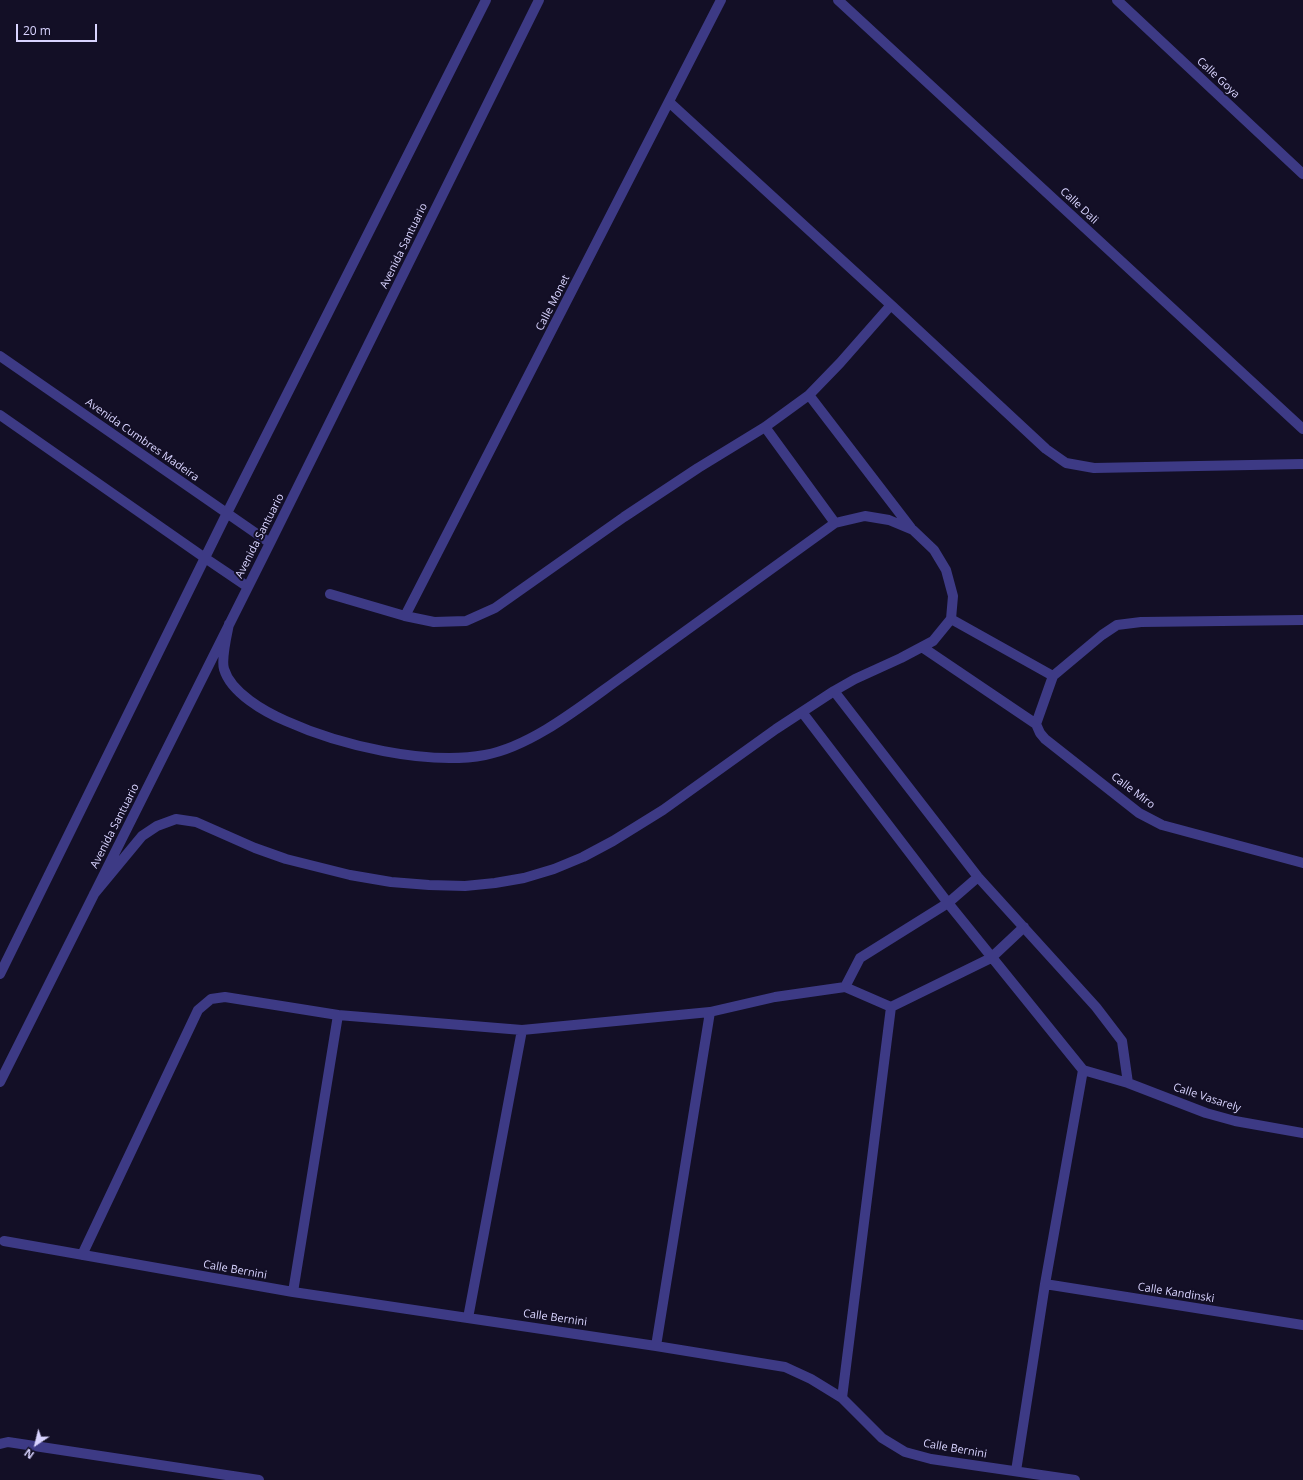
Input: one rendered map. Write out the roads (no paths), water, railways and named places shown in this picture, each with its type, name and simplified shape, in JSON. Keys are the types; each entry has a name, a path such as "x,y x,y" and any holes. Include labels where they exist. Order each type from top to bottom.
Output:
{"street":[{"path":"0,974 227,513 486,0"},
{"name":"Avenida Santuario","path":"0,1082 540,0"},
{"name":"Calle Monet","path":"405,616 721,0"},
{"name":"Calle Dali","path":"838,0 1303,429"},
{"name":"Calle Goya","path":"1117,0 1303,174"},
{"path":"669,102 1046,449 1066,463 1094,468 1303,464"},
{"path":"330,594 405,616 434,622 466,621 494,608 624,517 698,468 765,427 809,395 840,363 891,305"},
{"name":"Avenida Cumbres Madeira","path":"0,356 270,543"},
{"path":"94,894 142,836 157,826 176,819 196,822 256,848 286,859 350,875 392,882 429,886 465,886 524,878 554,869 583,857 632,829 662,810 776,729 855,679 934,641 951,619 953,596 946,570 934,550 913,530 809,395"},
{"path":"0,415 205,558 248,586"},
{"path":"765,427 835,523"},
{"path":"229,624 224,649 223,668 231,682 241,693 254,705 276,717 329,738 391,752 419,756 452,758 486,755 516,746 565,717 835,523 864,516 889,520 913,530"},
{"path":"951,619 1053,676"},
{"path":"1036,724 1053,676 1102,635 1118,625 1141,622 1303,620"},
{"name":"Calle Miro","path":"922,647 1036,724 1045,739 1139,813 1162,825 1303,863"},
{"path":"834,692 978,877 1096,1007 1122,1041 1128,1083"},
{"path":"802,712 991,958 1083,1070 1045,1284 1016,1471"},
{"path":"845,987 860,958 948,903 978,877"},
{"path":"82,1254 198,1010 210,999 225,997 338,1015 522,1030 710,1012 775,997 845,987 891,1007 991,958 1024,928"},
{"path":"842,1398 891,1007"},
{"path":"656,1346 710,1012"},
{"path":"293,1292 338,1015"},
{"path":"468,1318 522,1030"},
{"name":"Calle Vasarely","path":"1083,1070 1128,1083 1213,1115 1235,1121 1303,1133"},
{"name":"Calle Bernini","path":"4,1242 82,1254 293,1292 656,1346 785,1367 811,1379 842,1398 882,1438 905,1452 931,1460 1075,1480"},
{"name":"Calle Kandinski","path":"1045,1284 1303,1325"},
{"path":"0,1444 8,1442 260,1480"}]}
